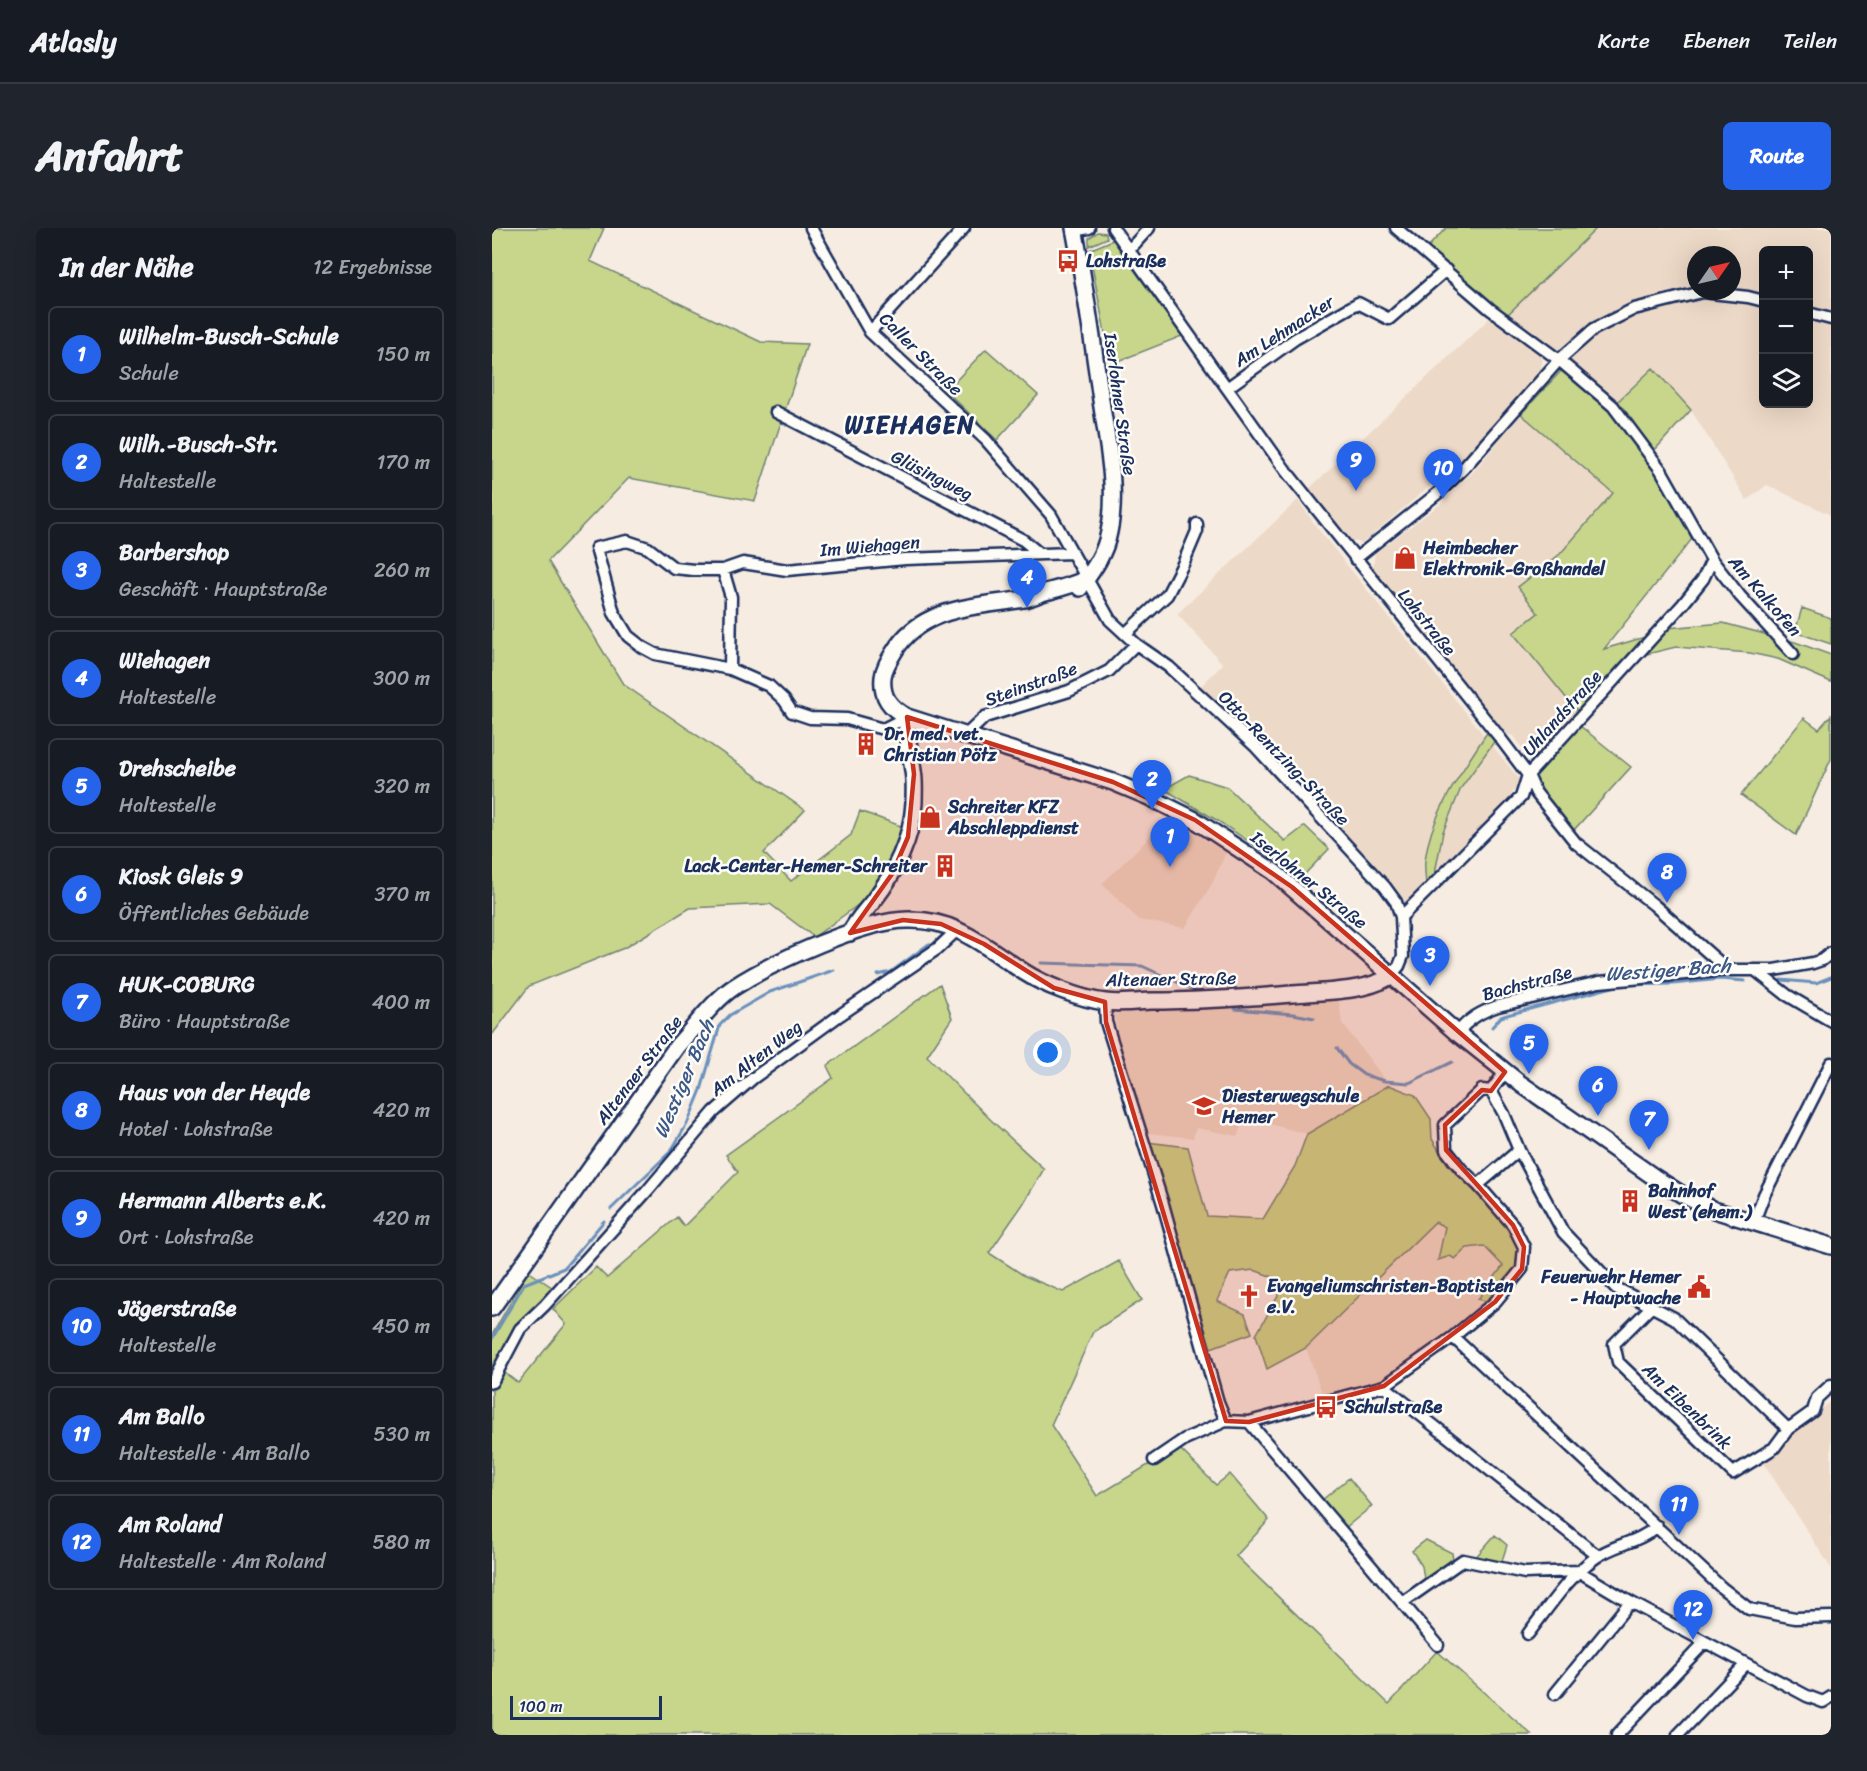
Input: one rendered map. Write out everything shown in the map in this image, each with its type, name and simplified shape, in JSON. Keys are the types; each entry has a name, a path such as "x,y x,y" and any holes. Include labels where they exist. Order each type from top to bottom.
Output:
{"main road":[{"name":"Iserlohner Straße","path":"1079,229 1110,465 1112,516 1106,545 1095,568 1086,579 1029,598 940,614 919,624 904,636 889,659 884,672 883,686 889,704 907,717 1113,782 1195,820 1274,872 1457,1033 1505,1072 1663,1183 1714,1210 1753,1224 1831,1246"},
{"path":"850,933 858,917 873,902 892,874 908,837 914,806 914,774 906,733 907,717"},
{"name":"Altenaer Straße","path":"492,1308 677,1046 712,1008 732,988 779,962 850,933 873,925 910,920 941,924 984,944 1025,973 1054,988 1105,1002 1206,1001 1329,991 1376,985 1385,981 1392,974"}],"street":[{"name":"Caller Straße","path":"811,228 870,332 986,440 1051,515 1086,579"},
{"path":"870,332 964,228"},
{"name":"Lohstraße","path":"1103,228 1114,230 1286,471 1528,775 1536,793 1576,843 1654,905 1728,969"},
{"path":"1129,250 1149,228"},
{"name":"Am Kalkofen","path":"1396,228 1490,309 1559,360 1613,406 1661,470 1712,560 1740,596 1793,654"},
{"name":"Am Lehmacker","path":"1227,388 1295,339 1358,303 1389,319 1446,270"},
{"path":"1355,559 1438,493 1463,469 1559,360 1594,329 1634,309 1702,292 1760,300"},
{"path":"1813,314 1831,319"},
{"name":"Glüsingweg","path":"776,412 1023,540 1040,554"},
{"path":"1125,634 1167,595 1197,531 1197,524"},
{"name":"Im Wiehagen","path":"730,669 655,654 628,636 614,613 596,548 627,541 648,548 674,568 723,570 743,563 787,570 905,559 1072,553"},
{"name":"Uhlandstraße","path":"1401,917 1521,796 1528,775 1683,604 1703,579 1712,560"},
{"path":"723,570 731,597 730,669 769,686 784,700 792,712 810,718 847,719 883,729 907,717"},
{"name":"Otto-Rentzing-Straße","path":"1086,579 1110,620 1136,644 1169,667 1255,746 1385,887 1396,902 1401,917"},
{"name":"Steinstraße","path":"966,735 986,717 1069,691 1109,670 1136,644"},
{"path":"1392,974 1399,966 1403,956 1401,917"},
{"name":"Am Alten Weg","path":"492,1382 520,1329 545,1305 648,1190 714,1112 752,1080 840,1015 937,950 957,930"},
{"name":"Bachstraße","path":"1457,1033 1471,1018 1482,1011 1599,982 1728,969 1774,970 1814,963 1831,953"},
{"path":"1755,970 1787,995 1831,1021"},
{"path":"1105,1002 1106,1022 1166,1215 1218,1402 1226,1421"},
{"path":"1753,1224 1764,1195 1831,1063"},
{"path":"1491,1091 1505,1072"},
{"path":"1154,1460 1185,1439 1226,1421 1249,1422 1384,1386 1453,1337 1495,1302 1522,1269 1524,1247 1513,1225 1446,1150 1445,1125 1482,1090 1491,1091"},
{"path":"1491,1091 1504,1114 1519,1150 1563,1232 1616,1288 1674,1318 1788,1428"},
{"path":"1478,1185 1519,1150"},
{"name":"Am Eibenbrink","path":"1652,1306 1614,1344 1618,1362 1733,1473 1774,1448 1788,1428 1813,1411 1817,1398 1831,1385"},
{"path":"1453,1337 1722,1588 1749,1609 1795,1618 1831,1617"},
{"path":"1384,1386 1598,1556"},
{"path":"1249,1422 1438,1645"},
{"path":"1528,1634 1578,1571 1598,1556 1646,1536 1657,1526"},
{"path":"1403,1602 1463,1560 1525,1573 1578,1571 1630,1602 1807,1696 1823,1702 1831,1697"},
{"path":"1555,1694 1630,1602"},
{"path":"1617,1735 1705,1642"},
{"path":"1678,1735 1746,1664"}],"highlighted area":[{"path":"907,717 1113,782 1195,820 1292,887 1505,1072 1491,1091 1482,1090 1445,1125 1446,1150 1513,1225 1524,1247 1522,1269 1495,1302 1384,1386 1249,1422 1226,1421 1106,1022 1105,1002 1054,988 984,944 941,924 903,920 850,933 892,874 908,837 914,774"}],"shaded area":[{"path":"1598,228 1831,228 1831,515 1767,485 1747,500 1691,410 1653,368 1617,402 1505,317"},
{"path":"1492,316 1541,356 1541,370 1467,455 1362,543 1351,540 1309,489"},
{"path":"1521,414 1613,493 1560,554 1519,587 1538,613 1513,633 1577,711 1534,760 1529,758 1514,736 1506,734 1373,568 1375,553 1438,506 1474,471"},
{"path":"1298,500 1318,529 1520,780 1508,801 1404,905 1389,883 1257,742 1199,688 1223,664 1177,614"},
{"path":"1169,818 1226,852 1213,882 1185,928 1139,920 1102,884"},
{"path":"1338,995 1342,1023 1389,1085 1307,1134 1243,1117 1238,1136 1196,1128 1193,1138 1148,1133 1127,1075 1114,1014"},
{"path":"1435,1222 1485,1246 1512,1275 1489,1302 1387,1377 1323,1396 1306,1348"},
{"path":"1831,1401 1831,1568 1763,1462 1779,1450 1800,1426"}],"green space":[{"path":"492,228 604,228 590,261 761,342 807,344 755,501 629,478 548,561 623,684 805,810 764,853 791,881 851,835 860,811 906,828 888,873 866,899 814,937 770,904 690,908 624,948 529,986 492,1035"},
{"path":"1446,228 1597,228 1505,317 1426,249"},
{"path":"1098,232 1106,233 1107,238 1089,246 1089,238"},
{"path":"1113,240 1182,336 1111,364 1089,250"},
{"path":"986,349 1038,395 997,440 946,391"},
{"path":"1653,368 1691,410 1653,452 1617,402"},
{"path":"1561,371 1594,396 1625,429 1661,481 1692,539 1604,649 1645,637 1577,711 1513,633 1538,613 1518,587 1560,554 1613,493 1521,414"},
{"path":"1802,608 1831,618 1831,644 1795,632"},
{"path":"1723,623 1795,642 1831,655 1831,682 1778,659 1750,653 1676,647 1643,655 1667,628"},
{"path":"1831,715 1831,759 1796,835 1741,795 1804,718 1819,729"},
{"path":"1579,725 1631,767 1572,832 1540,792 1533,776"},
{"path":"1488,731 1496,739 1461,788 1443,832 1433,883 1426,888 1425,860 1434,826 1449,792"},
{"path":"1189,775 1227,787 1285,841 1305,826 1329,849 1302,877 1218,821 1164,789"},
{"path":"940,984 952,1018 927,1056 1044,1169 989,1253 1025,1276 1063,1292 1119,1261 1142,1300 1093,1332 1051,1425 1097,1496 1178,1447 1216,1485 1230,1474 1269,1520 1236,1556 1389,1704 1437,1651 1532,1735 492,1735 492,1335 528,1271 556,1290 496,1366 518,1383 566,1324 553,1309 596,1267 607,1278 677,1217 684,1226 738,1172 726,1155 833,1078 827,1066"},
{"path":"1389,1085 1415,1095 1431,1119 1432,1139 1448,1165 1510,1227 1521,1248 1519,1266 1489,1302 1478,1299 1503,1266 1484,1246 1467,1248 1455,1259 1450,1256 1438,1260 1445,1227 1435,1222 1306,1348 1267,1369 1256,1335 1286,1282 1254,1270 1230,1273 1217,1301 1245,1314 1252,1333 1211,1348 1146,1142 1188,1147 1207,1216 1263,1219 1295,1166 1307,1134"},
{"path":"1349,1478 1372,1506 1345,1528 1322,1500"},
{"path":"1495,1535 1507,1545 1501,1564 1474,1559"},
{"path":"1426,1540 1452,1553 1453,1560 1424,1579 1422,1566 1412,1551"}],"waterway":[{"name":"Westiger Bach","path":"878,975 891,972 929,944"},
{"name":"Westiger Bach","path":"1041,963 1142,966 1194,990"},
{"name":"Westiger Bach","path":"611,1209 671,1151 687,1124 701,1090 720,1025 730,1015 770,992 834,970"},
{"name":"Westiger Bach","path":"1781,980 1816,983 1831,977"},
{"name":"Westiger Bach","path":"1492,1027 1501,1017 1507,1015 1620,985 1673,984 1720,979 1745,981"},
{"name":"Westiger Bach","path":"1235,1009 1314,1018"},
{"name":"Westiger Bach","path":"1337,1048 1349,1064 1364,1075 1385,1081 1409,1083 1452,1062"},
{"name":"Westiger Bach","path":"492,1339 524,1284 564,1268 604,1221"}],"place":[{"name":"Lohstraße","path":"1068,261"},
{"name":"Hermann Alberts e.K.","path":"1356,491"},
{"name":"Jägerstraße","path":"1443,499"},
{"name":"Heimbecher Elektronik-Großhandel","path":"1405,558"},
{"name":"Wiehagen","path":"1027,608"},
{"name":"Dr. med. vet. Christian Pötz","path":"866,744"},
{"name":"Wilh.-Busch-Str.","path":"1152,810"},
{"name":"Schreiter KFZ Abschleppdienst","path":"930,817"},
{"name":"Lack-Center-Hemer-Schreiter","path":"945,866"},
{"name":"Wilhelm-Busch-Schule","path":"1170,867"},
{"name":"Haus von der Heyde","path":"1667,903"},
{"name":"Barbershop","path":"1430,986"},
{"name":"Drehscheibe","path":"1529,1074"},
{"name":"Diesterwegschule Hemer","path":"1204,1106"},
{"name":"Kiosk Gleis 9","path":"1598,1116"},
{"name":"HUK-COBURG","path":"1649,1150"},
{"name":"Bahnhof West (ehem.)","path":"1630,1201"},
{"name":"Feuerwehr Hemer - Hauptwache","path":"1699,1287"},
{"name":"Evangeliumschristen-Baptisten e.V.","path":"1249,1296"},
{"name":"Schulstraße","path":"1326,1407"},
{"name":"Am Ballo","path":"1679,1535"},
{"name":"Am Roland","path":"1693,1640"}],"district":[{"name":"WIEHAGEN","path":"910,425"}]}
